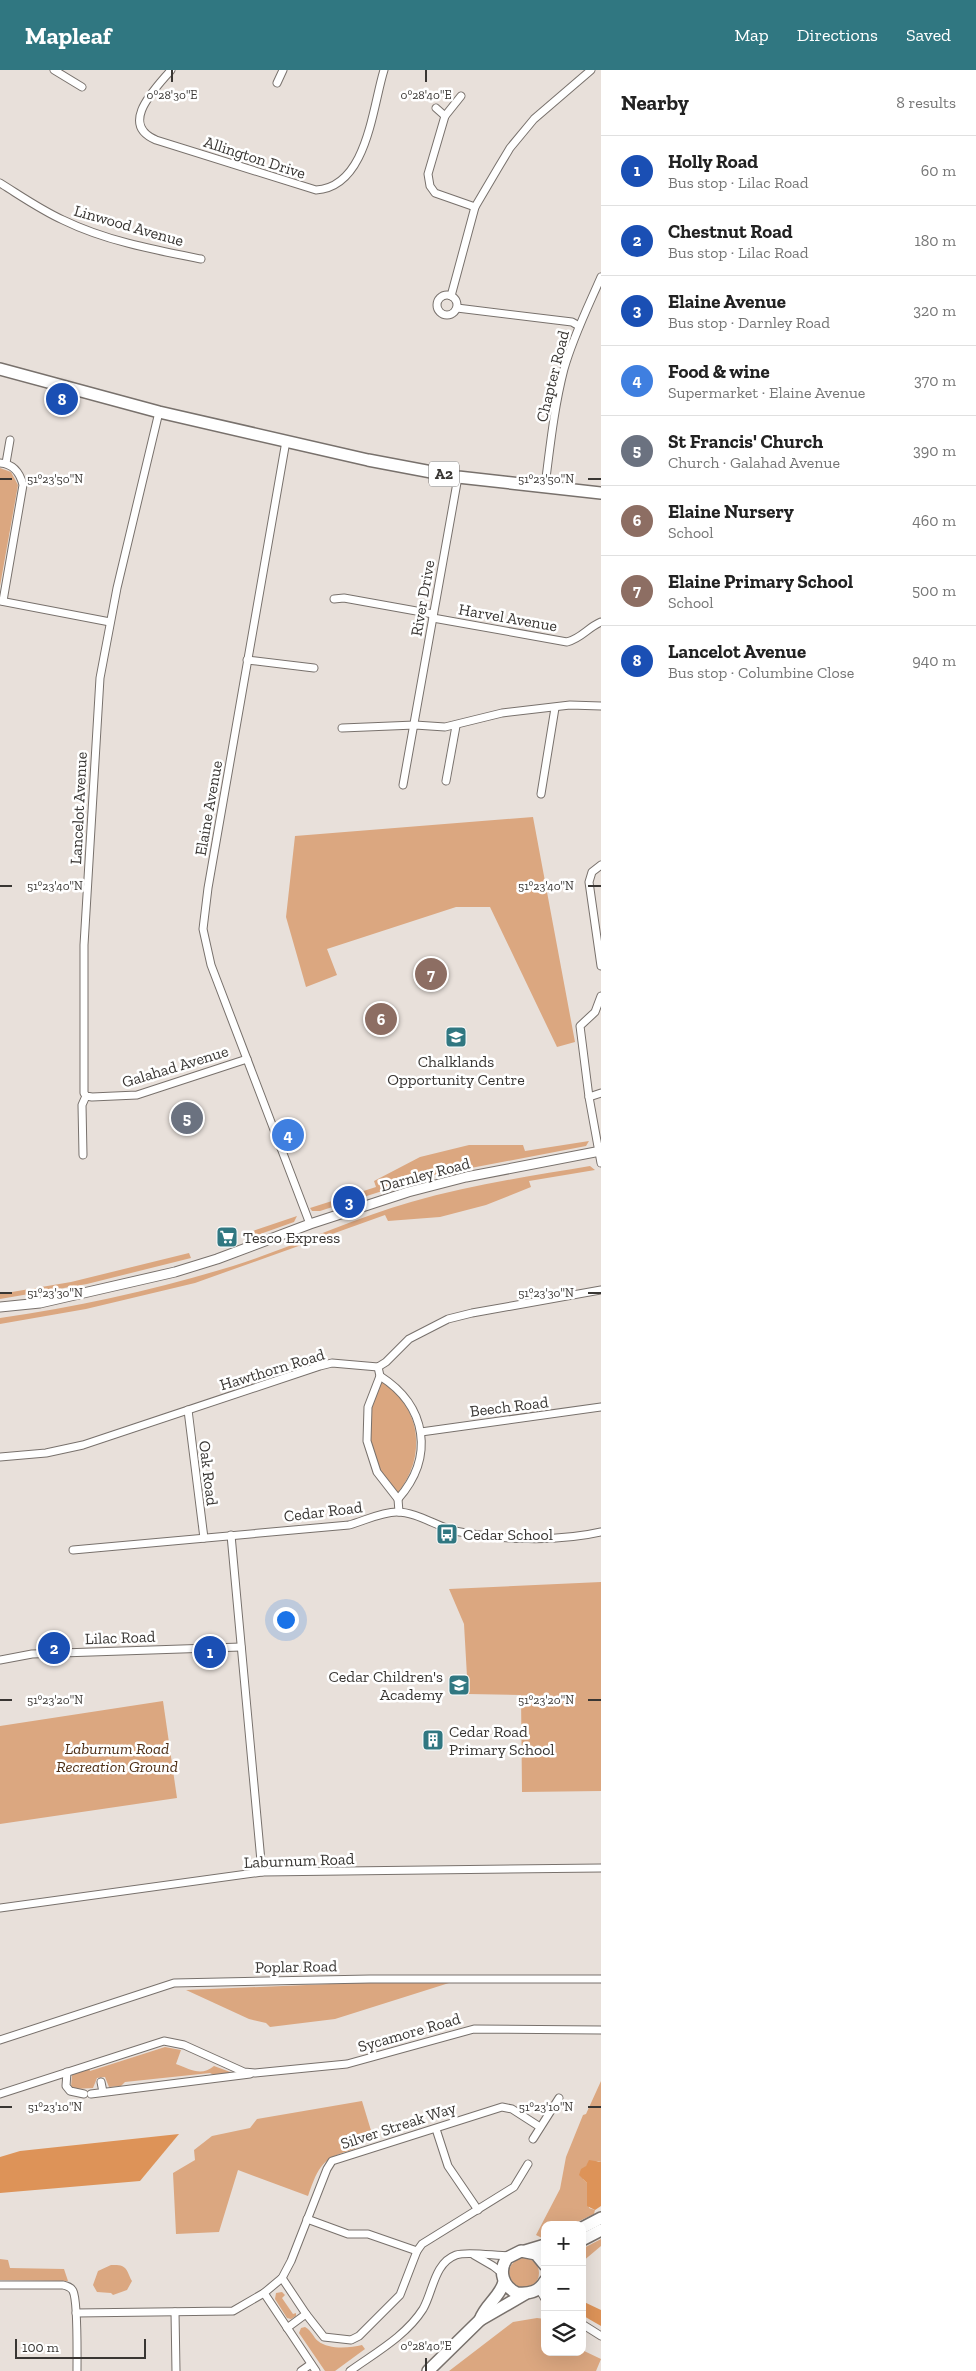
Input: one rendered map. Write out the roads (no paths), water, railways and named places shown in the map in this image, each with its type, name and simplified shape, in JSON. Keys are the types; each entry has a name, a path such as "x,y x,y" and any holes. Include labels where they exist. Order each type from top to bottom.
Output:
{"main road":[{"name":"A2","path":"0,369 159,412 368,460 458,477 600,493"},
{"path":"586,2226 601,2218"},
{"path":"586,2238 601,2230"},
{"path":"480,2320 483,2311 499,2294 504,2263 509,2256 515,2252 541,2246"},
{"path":"525,2251 537,2255 541,2260"},
{"path":"503,2278 512,2291 525,2294"},
{"path":"428,2371 480,2320 525,2294 541,2290"}],"street":[{"path":"54,70 82,87"},
{"name":"Allington Drive","path":"171,70 141,109 141,125 148,136 316,190 340,183 355,166 384,70"},
{"path":"278,84 283,70"},
{"path":"451,296 475,207 510,148 534,118 591,70"},
{"path":"461,96 445,116 428,174 430,186 435,193 475,207"},
{"path":"436,108 445,116"},
{"name":"Linwood Avenue","path":"0,183 37,207 65,221 153,250 201,259"},
{"name":"Chapter Road","path":"545,486 554,411 564,368 579,326 601,277"},
{"path":"446,296 451,296 456,300 457,308 448,315 439,310 439,300 446,296"},
{"path":"457,308 572,322 579,326"},
{"name":"Lancelot Avenue","path":"82,1155 82,1105 85,1094 85,932 99,688 110,622 159,412"},
{"path":"10,440 3,463 17,471 23,486 2,601 110,622"},
{"name":"Elaine Avenue","path":"286,441 208,888 203,929 211,965 310,1224"},
{"name":"River Drive","path":"403,786 458,477"},
{"name":"Harvel Avenue","path":"334,599 344,598 566,642 578,639 593,625 601,622"},
{"path":"247,660 314,668"},
{"path":"342,728 415,725 433,727 456,726 484,716 502,713 570,705 601,706"},
{"path":"541,794 555,708"},
{"path":"446,781 456,726"},
{"path":"601,865 592,872 589,882 601,966"},
{"path":"601,996 595,1012 580,1026 588,1097 601,1163"},
{"name":"Galahad Avenue","path":"85,1094 99,1098 133,1096 247,1059"},
{"path":"588,1097 601,1093"},
{"name":"Darnley Road","path":"0,1308 40,1303 175,1272 217,1260 310,1224 408,1192 466,1177 600,1152"},
{"path":"601,1290 448,1319 409,1339 386,1362 378,1367 380,1376 368,1407 366,1440 377,1472 398,1499 398,1512 455,1531 481,1535 533,1538 601,1532"},
{"name":"Hawthorn Road","path":"0,1457 46,1453 83,1445 332,1363 378,1367"},
{"path":"380,1376 402,1393 411,1404 421,1432 420,1461 408,1488 398,1499"},
{"name":"Beech Road","path":"421,1432 601,1407"},
{"name":"Oak Road","path":"188,1410 204,1538"},
{"name":"Cedar Road","path":"74,1550 349,1525 386,1513 398,1512"},
{"path":"232,1535 262,1872"},
{"name":"Lilac Road","path":"0,1660 32,1654 241,1647"},
{"name":"Laburnum Road","path":"0,1908 262,1872 601,1868"},
{"name":"Poplar Road","path":"0,2040 174,1983 370,1979 601,1979"},
{"name":"Sycamore Road","path":"67,2072 66,2086 70,2091 88,2094 255,2073 347,2064 470,2029 601,2030"},
{"name":"Sycamore Road","path":"0,2094 164,2041 184,2045 242,2070 255,2073"},
{"path":"101,2082 103,2092"},
{"path":"533,2139 559,2098"},
{"name":"Silver Streak Way","path":"76,2313 233,2311 264,2292 282,2278 291,2261 326,2169 332,2161 436,2130 442,2125 502,2107 512,2109 540,2127"},
{"path":"436,2130 448,2166 478,2210"},
{"path":"282,2278 324,2337 351,2340 359,2336 400,2295 417,2251 422,2244 514,2187 528,2164"},
{"path":"307,2219 348,2234 368,2234 417,2251"},
{"path":"350,2371 411,2324 423,2308 438,2274 447,2260 456,2255 509,2256"},
{"path":"474,2255 493,2266 503,2278"},
{"path":"0,2285 67,2286 74,2293 77,2371"},
{"path":"264,2292 316,2371"},
{"path":"175,2312 176,2371"},
{"path":"287,2328 306,2314"},
{"path":"586,2327 601,2336"},
{"path":"301,2371 311,2364"}],"place":[{"name":"Lancelot Avenue","path":"62,399"},
{"name":"Elaine Primary School","path":"431,974"},
{"name":"Elaine Nursery","path":"381,1019"},
{"name":"Chalklands Opportunity Centre","path":"456,1037"},
{"name":"St Francis' Church","path":"187,1118"},
{"name":"Food & wine","path":"288,1135"},
{"name":"Elaine Avenue","path":"349,1202"},
{"name":"Tesco Express","path":"227,1237"},
{"name":"Cedar School","path":"447,1534"},
{"name":"Chestnut Road","path":"54,1648"},
{"name":"Holly Road","path":"210,1652"},
{"name":"Cedar Children's Academy","path":"459,1685"},
{"name":"Cedar Road Primary School","path":"433,1740"}],"park label":[{"name":"Laburnum Road Recreation Ground","path":"117,1757"}]}
